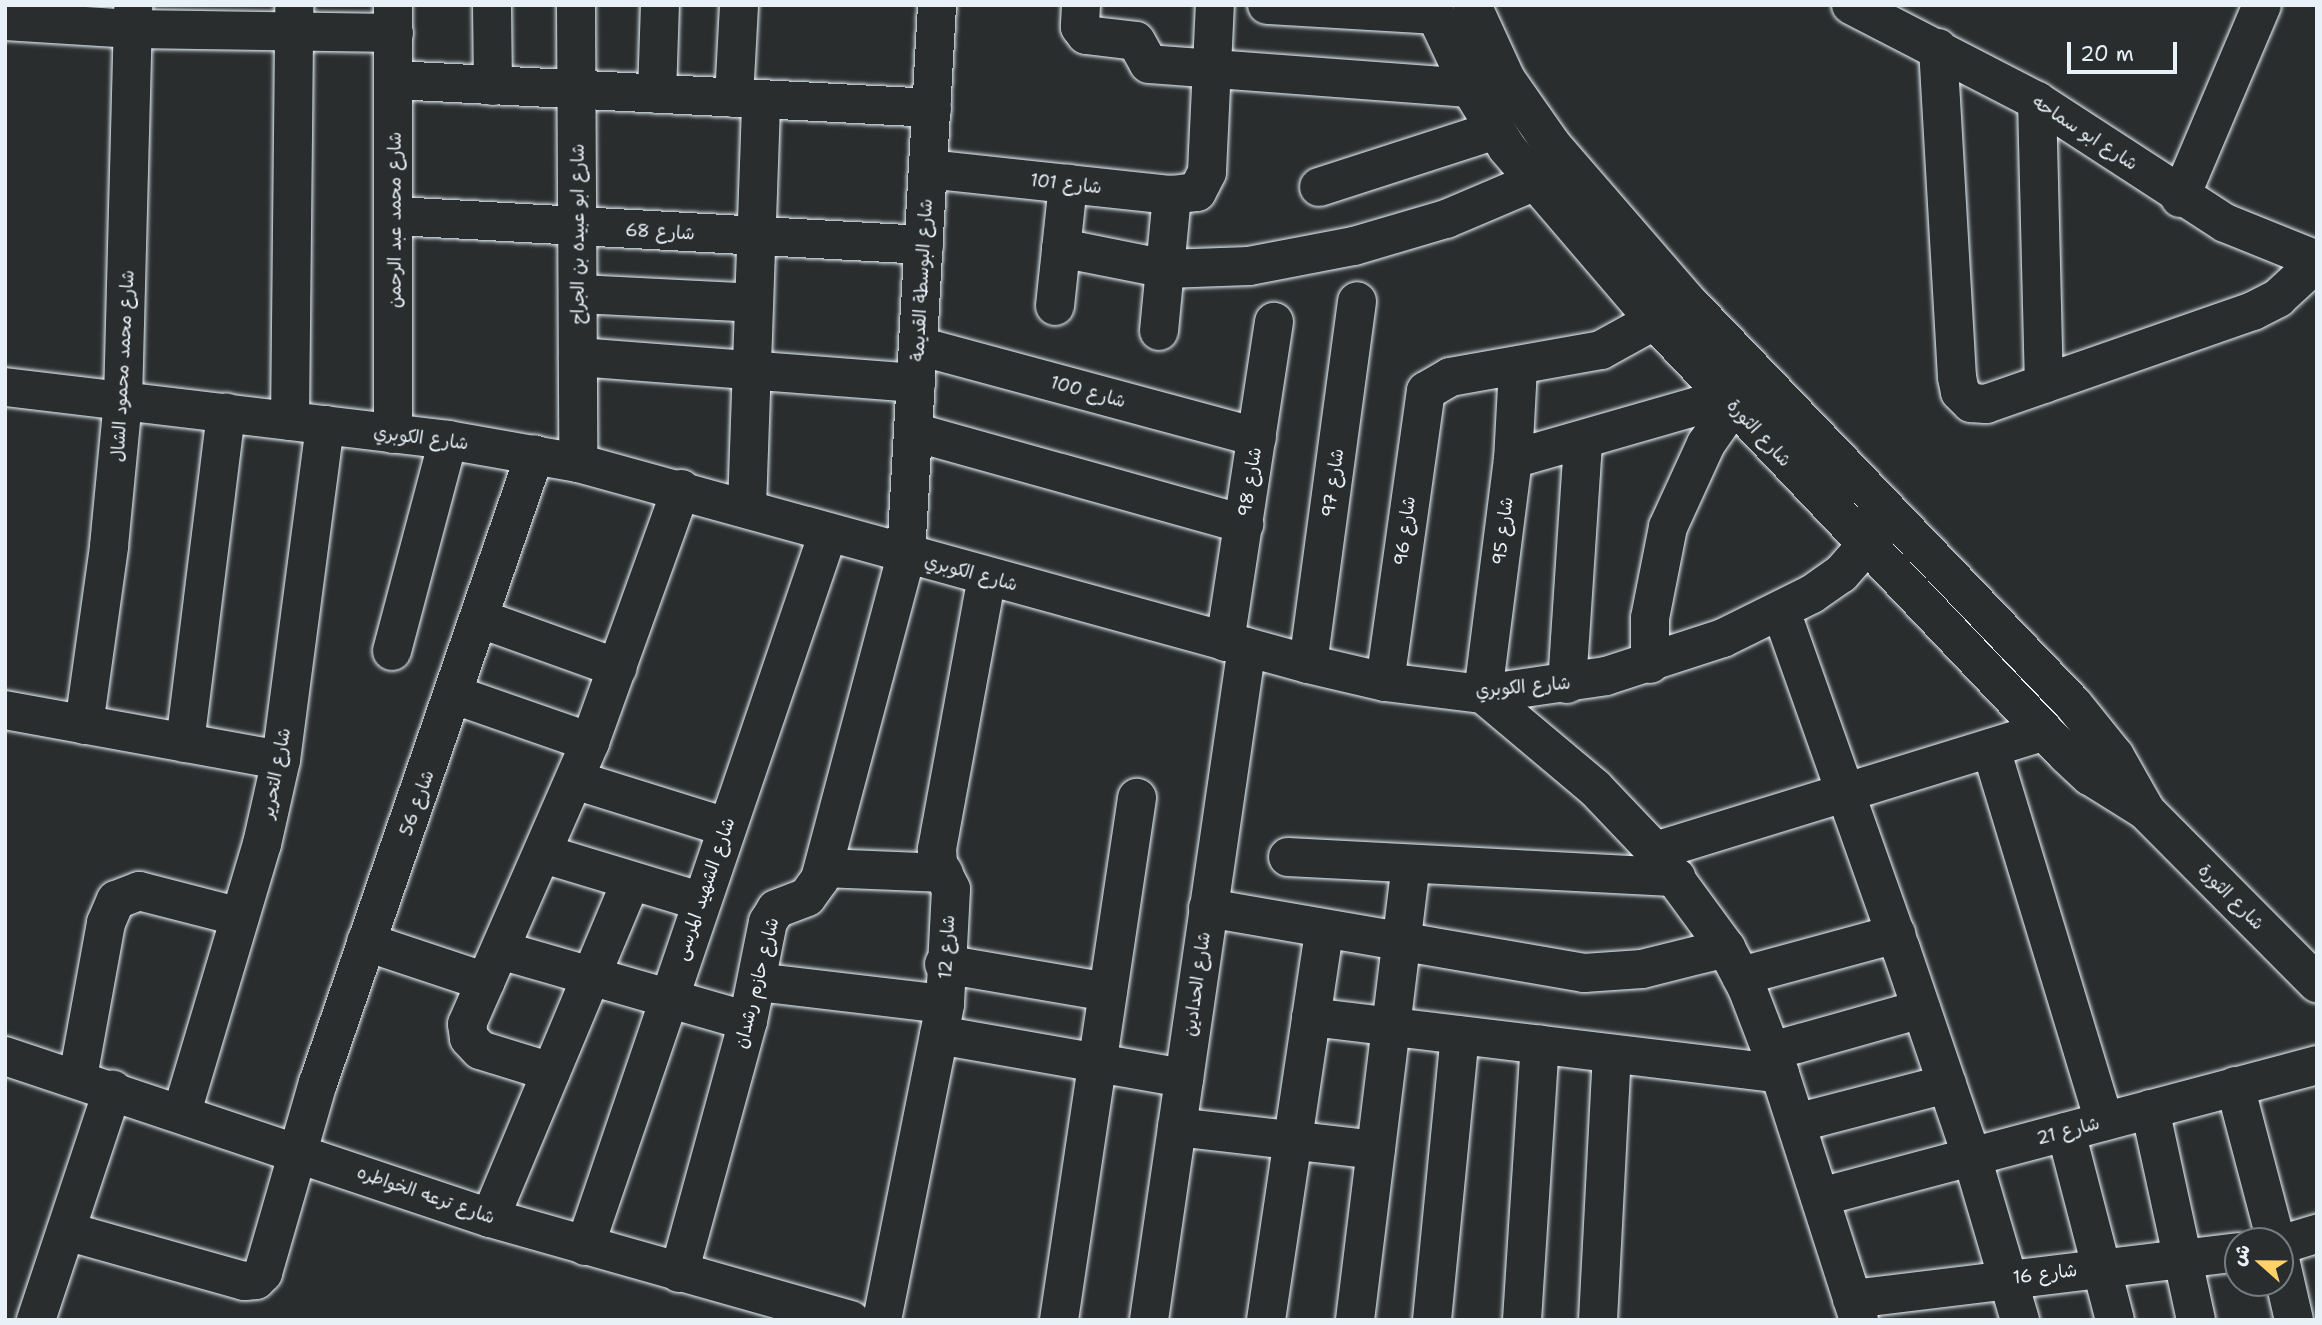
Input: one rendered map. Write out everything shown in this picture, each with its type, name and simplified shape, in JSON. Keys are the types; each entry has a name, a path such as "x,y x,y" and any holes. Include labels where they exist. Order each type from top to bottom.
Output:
{"street":[{"path":"492,5 494,86"},
{"name":"شارع ابو عبيده بن الجراح","path":"576,5 578,463"},
{"path":"657,94 660,5"},
{"path":"739,5 756,236 747,507"},
{"name":"شارع البوسطة القديمة","path":"906,555 937,5"},
{"path":"1081,5 1080,27 1091,37 1136,41 1149,64 1212,71 1470,88"},
{"path":"1160,331 1166,269 1187,191 1212,71 1216,5"},
{"path":"1267,5 1433,10"},
{"name":"شارع الثورة","path":"1472,5 1506,79 1552,145 1688,302 2073,704 2115,755 2146,811"},
{"name":"شارع ابو سماحه","path":"1851,5 2037,101 2180,198 2271,245 2317,261"},
{"path":"2180,198 2262,5"},
{"name":"شارع الثورة","path":"1433,10 1470,88 1495,130 1527,174 1657,323 1867,549 2044,731 2090,776 2146,811 2317,983"},
{"path":"5,20 78,16 394,19"},
{"name":"شارع محمد محمود الشال","path":"84,725 123,400 133,17"},
{"name":"شارع التحرير","path":"182,1112 240,917 281,760 308,423 294,19"},
{"name":"شارع محمد عبد الرحمن","path":"393,435 396,216 394,19"},
{"path":"1938,48 1961,392 1971,402 1986,404 2253,311 2278,298 2317,261"},
{"path":"395,80 932,108"},
{"path":"2037,101 2044,384"},
{"path":"1319,187 1495,130"},
{"path":"1061,248 1166,269 1249,266 1354,246 1446,219 1527,174 1552,145"},
{"name":"شارع 101","path":"928,169 1068,184 1187,191"},
{"path":"1055,306 1068,184"},
{"name":"شارع 68","path":"396,216 924,245"},
{"path":"579,294 754,303"},
{"name":"شارع 97","path":"1308,664 1357,301"},
{"path":"1518,368 1601,350 1657,323 1688,302"},
{"name":"شارع 98","path":"1236,645 1244,524 1274,322"},
{"name":"شارع 100","path":"578,357 752,370 918,364 1257,438"},
{"name":"شارع 96","path":"1385,682 1420,409 1432,384 1450,377 1518,368"},
{"name":"شارع 95","path":"1483,694 1513,459 1518,368"},
{"name":"شارع الكوبري","path":"5,387 448,440 535,454 681,489 906,555 1308,664 1385,682 1483,694 1567,684 1650,664 1780,611 1841,574 1867,549 1892,516"},
{"path":"1513,459 1730,402"},
{"path":"1650,664 1650,618 1668,527 1706,444 1730,402"},
{"path":"185,743 226,413"},
{"path":"914,432 1244,524"},
{"path":"392,651 448,440"},
{"path":"1567,684 1583,442"},
{"name":"شارع 56","path":"66,1231 244,1281 256,1280 263,1273 298,1151 366,942 455,695 535,454"},
{"path":"551,1072 474,1045 467,1024 575,780 681,489"},
{"name":"شارع الشهيد المرسى","path":"586,1246 700,901 828,533"},
{"name":"شارع حازم رشدان","path":"680,1273 748,1021 772,915 781,904 807,897 824,868 906,555"},
{"name":"شارع 12","path":"882,1320 942,1020 951,889 937,863 937,849 987,577"},
{"path":"1780,611 1922,1009 1972,1157 2020,1320"},
{"path":"481,619 618,668"},
{"name":"شارع الحدادين","path":"1149,1320 1208,908 1236,645"},
{"path":"1483,694 1550,747 1666,864 1733,962 1776,1063 1856,1309"},
{"path":"455,695 590,742"},
{"path":"5,710 281,760"},
{"path":"1288,857 1411,866 1666,864 1846,793 2044,731"},
{"path":"1990,749 2104,1121"},
{"path":"575,780 726,827"},
{"path":"1059,1320 1136,798"},
{"path":"544,854 700,901"},
{"path":"1355,1320 1411,866"},
{"path":"824,868 944,873"},
{"path":"490,1217 631,881"},
{"path":"36,1320 66,1231 96,1083 106,923 116,901 139,891 240,917"},
{"path":"1208,908 1402,944 1603,974 1733,962 1896,934"},
{"path":"1266,1320 1324,930"},
{"path":"366,942 493,966 591,978 748,1021"},
{"path":"944,964 1108,992"},
{"path":"757,982 942,1020 1097,1063 1184,1078"},
{"path":"1311,1017 1612,1054 1776,1063 1922,1009"},
{"path":"1432,1320 1460,1035"},
{"path":"1522,1320 1540,1045"},
{"path":"1598,1320 1612,1054"},
{"name":"شارع ترعه الخواطره","path":"5,1056 96,1083 490,1217 850,1320"},
{"name":"شارع 21","path":"1820,1198 2317,1065"},
{"path":"1796,1123 1947,1084"},
{"path":"2235,1087 2272,1227"},
{"path":"2150,1109 2196,1320"},
{"path":"1177,1127 1376,1150"},
{"path":"2066,1132 2104,1267 2115,1320"},
{"path":"2294,1241 2317,1234"},
{"name":"شارع 16","path":"1856,1309 2008,1279 2224,1254"},
{"path":"2289,1297 2294,1320"}]}
